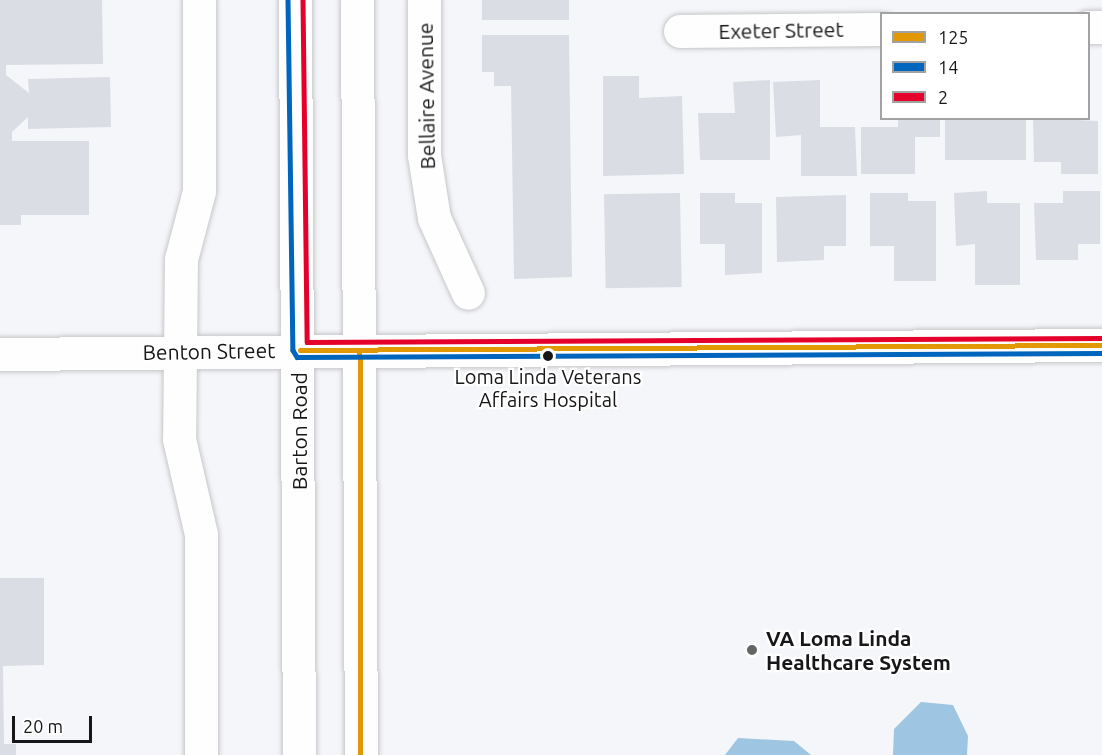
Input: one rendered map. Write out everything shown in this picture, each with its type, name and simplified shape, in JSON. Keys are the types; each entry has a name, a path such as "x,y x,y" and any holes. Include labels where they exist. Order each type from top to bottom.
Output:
{"street":[{"path":"199,0 199,190 181,259 179,439 201,534 201,755"},
{"name":"Barton Road","path":"295,0 300,350 299,755"},
{"path":"357,0 361,755"},
{"name":"Bellaire Avenue","path":"424,0 424,155 434,218 468,293"},
{"name":"Exeter Street","path":"680,31 880,29"},
{"name":"Benton Street","path":"0,354 1102,345"}],"water":[{"path":"921,702 953,705 968,736 967,755 893,755 894,729"},
{"path":"738,738 794,741 811,755 725,755"}],"building":[{"path":"0,0 102,0 103,64 6,65 6,75 29,93 28,79 110,77 111,127 28,129 28,117 12,132 12,141 89,141 89,215 21,215 21,225 0,225"},
{"path":"482,0 569,0 569,20 482,20"},
{"path":"482,35 569,35 572,277 514,279 511,86 494,86 494,72 482,72"},
{"path":"603,76 639,76 639,98 682,96 684,174 603,176"},
{"path":"770,80 770,160 700,160 698,113 735,113 733,82"},
{"path":"820,80 820,127 855,127 857,176 801,176 801,135 776,137 773,82"},
{"path":"898,120 940,120 940,137 915,137 915,174 861,174 861,127 898,127"},
{"path":"945,120 1026,120 1026,160 945,160"},
{"path":"1033,120 1098,121 1098,174 1061,174 1061,162 1034,162"},
{"path":"987,191 987,203 1020,203 1020,285 975,285 975,244 956,246 954,193"},
{"path":"1063,191 1100,191 1100,244 1078,244 1078,260 1036,260 1034,203 1063,203"},
{"path":"680,193 682,287 606,288 604,194"},
{"path":"700,193 735,193 735,203 762,203 762,273 725,275 725,244 700,244"},
{"path":"870,193 908,193 908,201 936,201 936,281 894,281 894,246 870,246"},
{"path":"846,195 846,246 824,246 824,260 777,262 776,197"},
{"path":"0,578 44,578 44,665 3,666 4,744 16,744 16,755 0,755"}],"transit line":[{"name":"14","path":"288,0 293,350 297,357 1102,353"},
{"name":"2","path":"303,0 307,342 1102,338"},
{"name":"125","path":"300,350 1102,345"},
{"name":"125","path":"360,350 361,755"}],"place":[{"name":"Loma Linda Veterans Affairs Hospital","path":"548,356"},
{"name":"VA Loma Linda Healthcare System","path":"752,650"}]}
